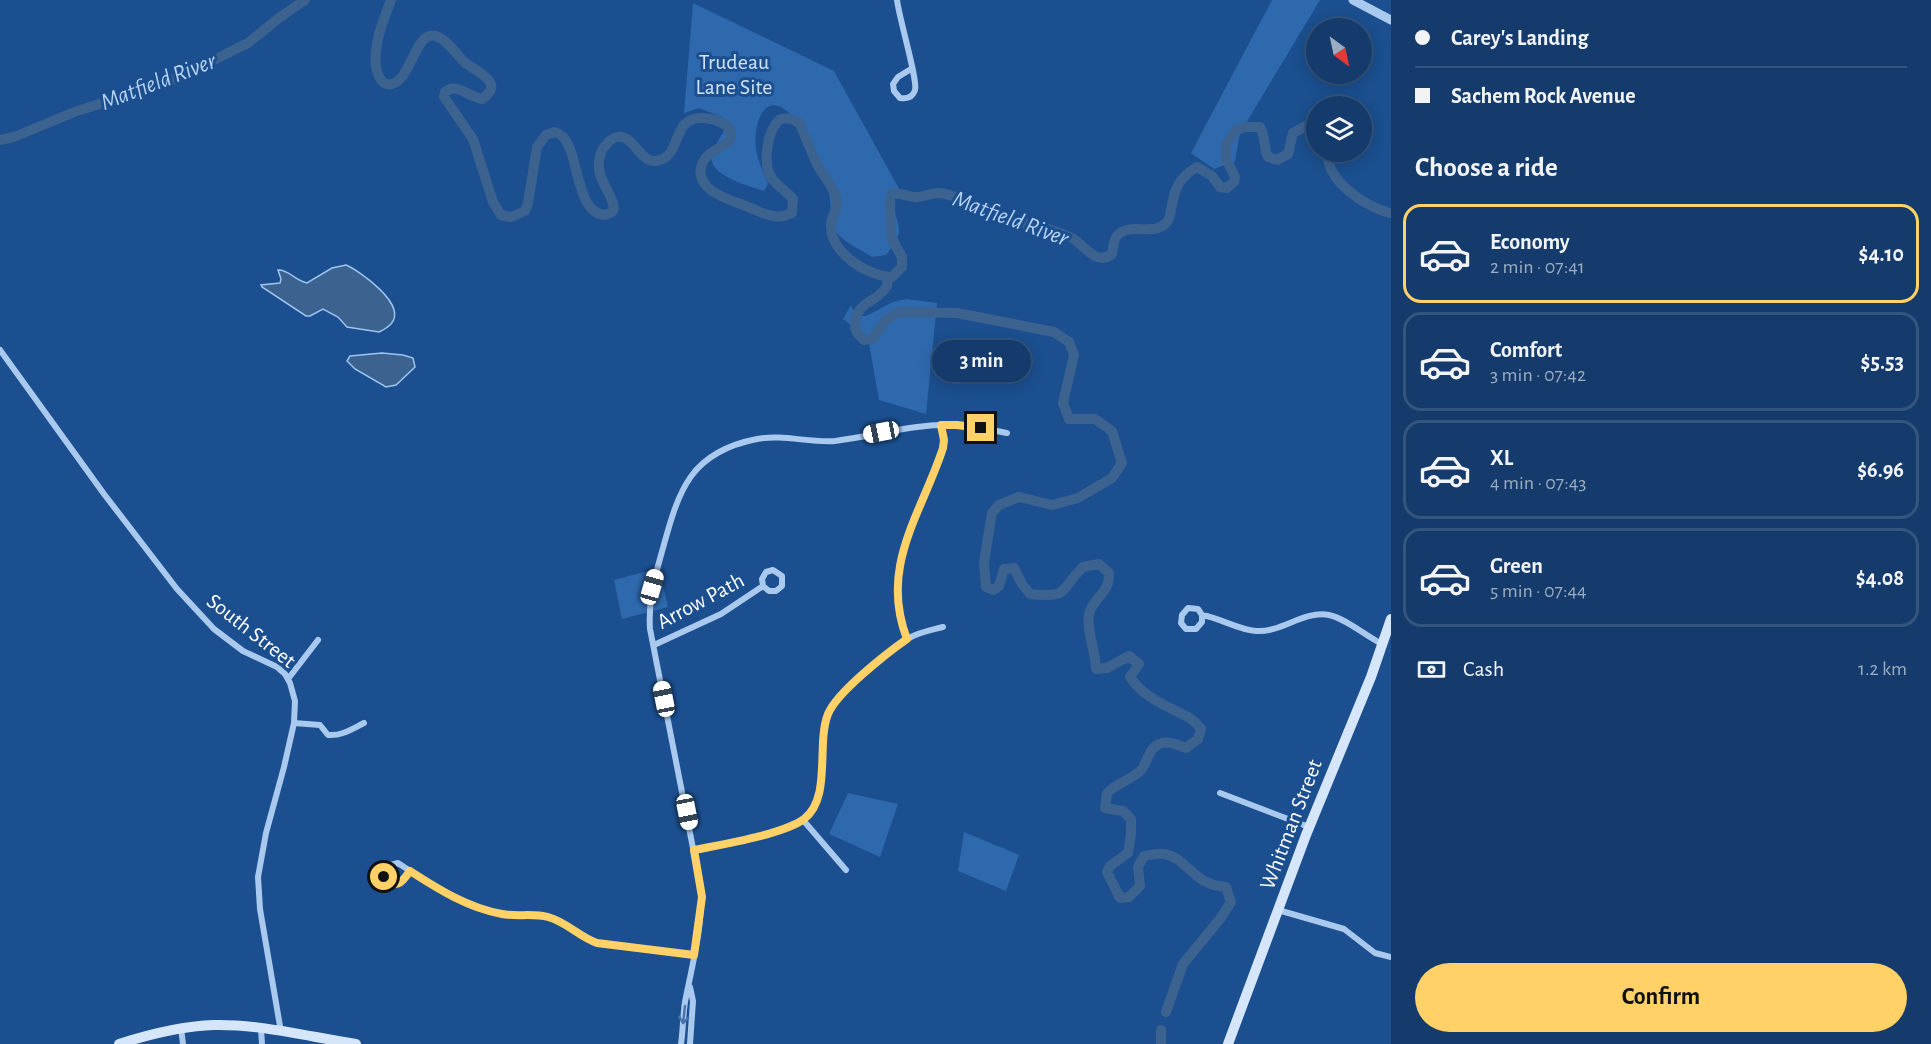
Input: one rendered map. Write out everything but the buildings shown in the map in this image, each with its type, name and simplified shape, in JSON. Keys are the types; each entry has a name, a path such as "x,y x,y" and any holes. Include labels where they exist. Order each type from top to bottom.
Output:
{"main road":[{"name":"Whitman Street","path":"1228,1044 1309,827 1366,691 1391,618"},
{"path":"119,1044 181,1028 216,1025 261,1029 356,1044"}],"street":[{"path":"897,0 911,69 916,82 915,92 908,98 900,98 895,93 893,84 898,77 911,69"},
{"path":"1353,0 1391,20"},
{"name":"South Street","path":"0,350 180,593 223,637 243,651 271,663 288,679 295,701 294,723 266,832 258,877 261,917 281,1032"},
{"path":"681,1044 685,1001 690,987 702,897 650,621 650,595 680,493 690,478 711,458 736,445 765,438 787,437 828,441 898,429 941,425 968,426 1006,433"},
{"path":"907,639 899,610 899,569 909,531 943,448 941,425"},
{"name":"Arrow Path","path":"654,645 721,614 763,586"},
{"path":"1202,615 1255,632 1310,616 1329,615 1382,644"},
{"path":"694,850 761,835 794,825 802,820 812,811 818,798 824,728 831,707 852,683 907,639 944,627"},
{"path":"288,679 318,640"},
{"path":"294,723 320,725 328,735 346,732 364,723"},
{"path":"1220,793 1309,827"},
{"path":"802,820 846,870"},
{"path":"410,871 441,890 484,909 510,915 548,917 597,943 694,955"},
{"path":"1278,910 1344,929 1375,953 1391,957"},
{"path":"690,987 693,1001 690,1044"},
{"path":"181,1028 183,1044"},
{"path":"261,1029 262,1044"}],"green space":[{"path":"1272,0 1320,0 1309,18 1306,18 1306,23 1240,133 1235,161 1232,165 1214,169 1191,153"},
{"name":"Trudeau Lane Site","path":"693,3 834,71 902,194 894,197 891,202 899,230 896,241 886,255 872,257 847,242 835,230 827,182 820,160 803,129 788,112 779,106 772,105 766,109 761,115 756,132 757,154 768,184 764,191 739,183 715,168 712,154 726,128 722,117 699,108 684,113"},
{"path":"906,299 937,303 926,414 879,400 868,338 843,319 851,305 860,316 866,316 893,302"},
{"path":"659,568 668,607 622,619 614,580"},
{"path":"848,793 898,804 880,857 829,834"},
{"path":"964,832 1019,855 1006,891 958,871"}],"shaded area":[{"path":"346,265 371,281 388,299 393,308 395,316 391,324 379,332 347,327 338,317 323,309 306,316 261,285 280,283 278,270 285,271 307,283 332,268"},
{"path":"382,353 413,358 415,367 396,385 386,387 355,369 347,361 350,356"}],"waterway":[{"name":"Matfield River","path":"0,140 14,137 77,111 163,84 196,69 248,43 305,0"},
{"name":"Matfield River","path":"391,0 376,51 377,71 383,82 392,84 399,80 418,47 429,36 436,36 447,43 463,61 490,82 489,93 482,99 459,89 450,89 445,92 444,97 473,139 493,202 501,215 511,217 525,211 537,147 546,135 555,132 564,137 587,202 594,211 605,215 612,212 614,208 599,171 600,156 607,144 614,138 621,137 632,143 647,159 660,160 672,150 686,123 693,119 703,118 720,122 729,128 731,133 730,140 707,156 702,164 702,180 707,186 713,192 761,213 773,216 792,213 793,199 772,179 767,165 767,148 771,132 779,120 788,118 800,124 811,152 836,196 837,206 831,223 836,244 843,253 861,267 882,276 892,277 902,267 902,257 891,237 890,198 892,194 918,197 943,193 958,198 982,212 1070,237 1100,258 1112,254 1115,240 1122,232 1135,229 1155,229 1166,223 1170,217 1178,185 1197,167 1212,176 1220,187 1227,188 1234,182 1235,177 1226,159 1226,145 1235,131 1245,127 1260,127 1268,157 1277,160 1288,154 1293,133 1306,126"},
{"name":"Matfield River","path":"1329,162 1333,173 1349,191 1370,205 1391,213"},
{"path":"888,277 887,286 883,291 864,305 857,314 856,329 864,340 872,339 886,320 899,312 957,313 1054,332 1069,342 1074,355 1063,403 1069,419 1095,419 1112,431 1122,463 1112,478 1078,498 1052,505 1019,497 999,505 992,513 984,562 986,587 993,590 999,586 1004,569 1014,568 1030,594 1058,594 1083,567 1099,564 1109,573 1109,580 1091,608 1088,620 1096,669 1107,668 1129,656 1139,664 1130,677 1138,687 1153,699 1191,719 1201,729 1198,739 1186,748 1169,743 1155,746 1141,770 1109,791 1105,808 1123,811 1131,819 1128,853 1110,866 1107,872 1120,898 1129,897 1140,886 1138,867 1144,856 1162,854 1179,860 1205,881 1226,887 1231,902 1183,964 1166,1012"},
{"path":"1161,1030 1161,1044"}],"route":[{"path":"384,877 389,883 396,885 400,884 410,871 470,904 501,914 548,917 597,943 694,955 702,897 694,850 794,825 812,811 819,791 824,728 831,707 852,683 907,639 899,610 899,569 909,531 943,448 941,425 981,428"}]}
